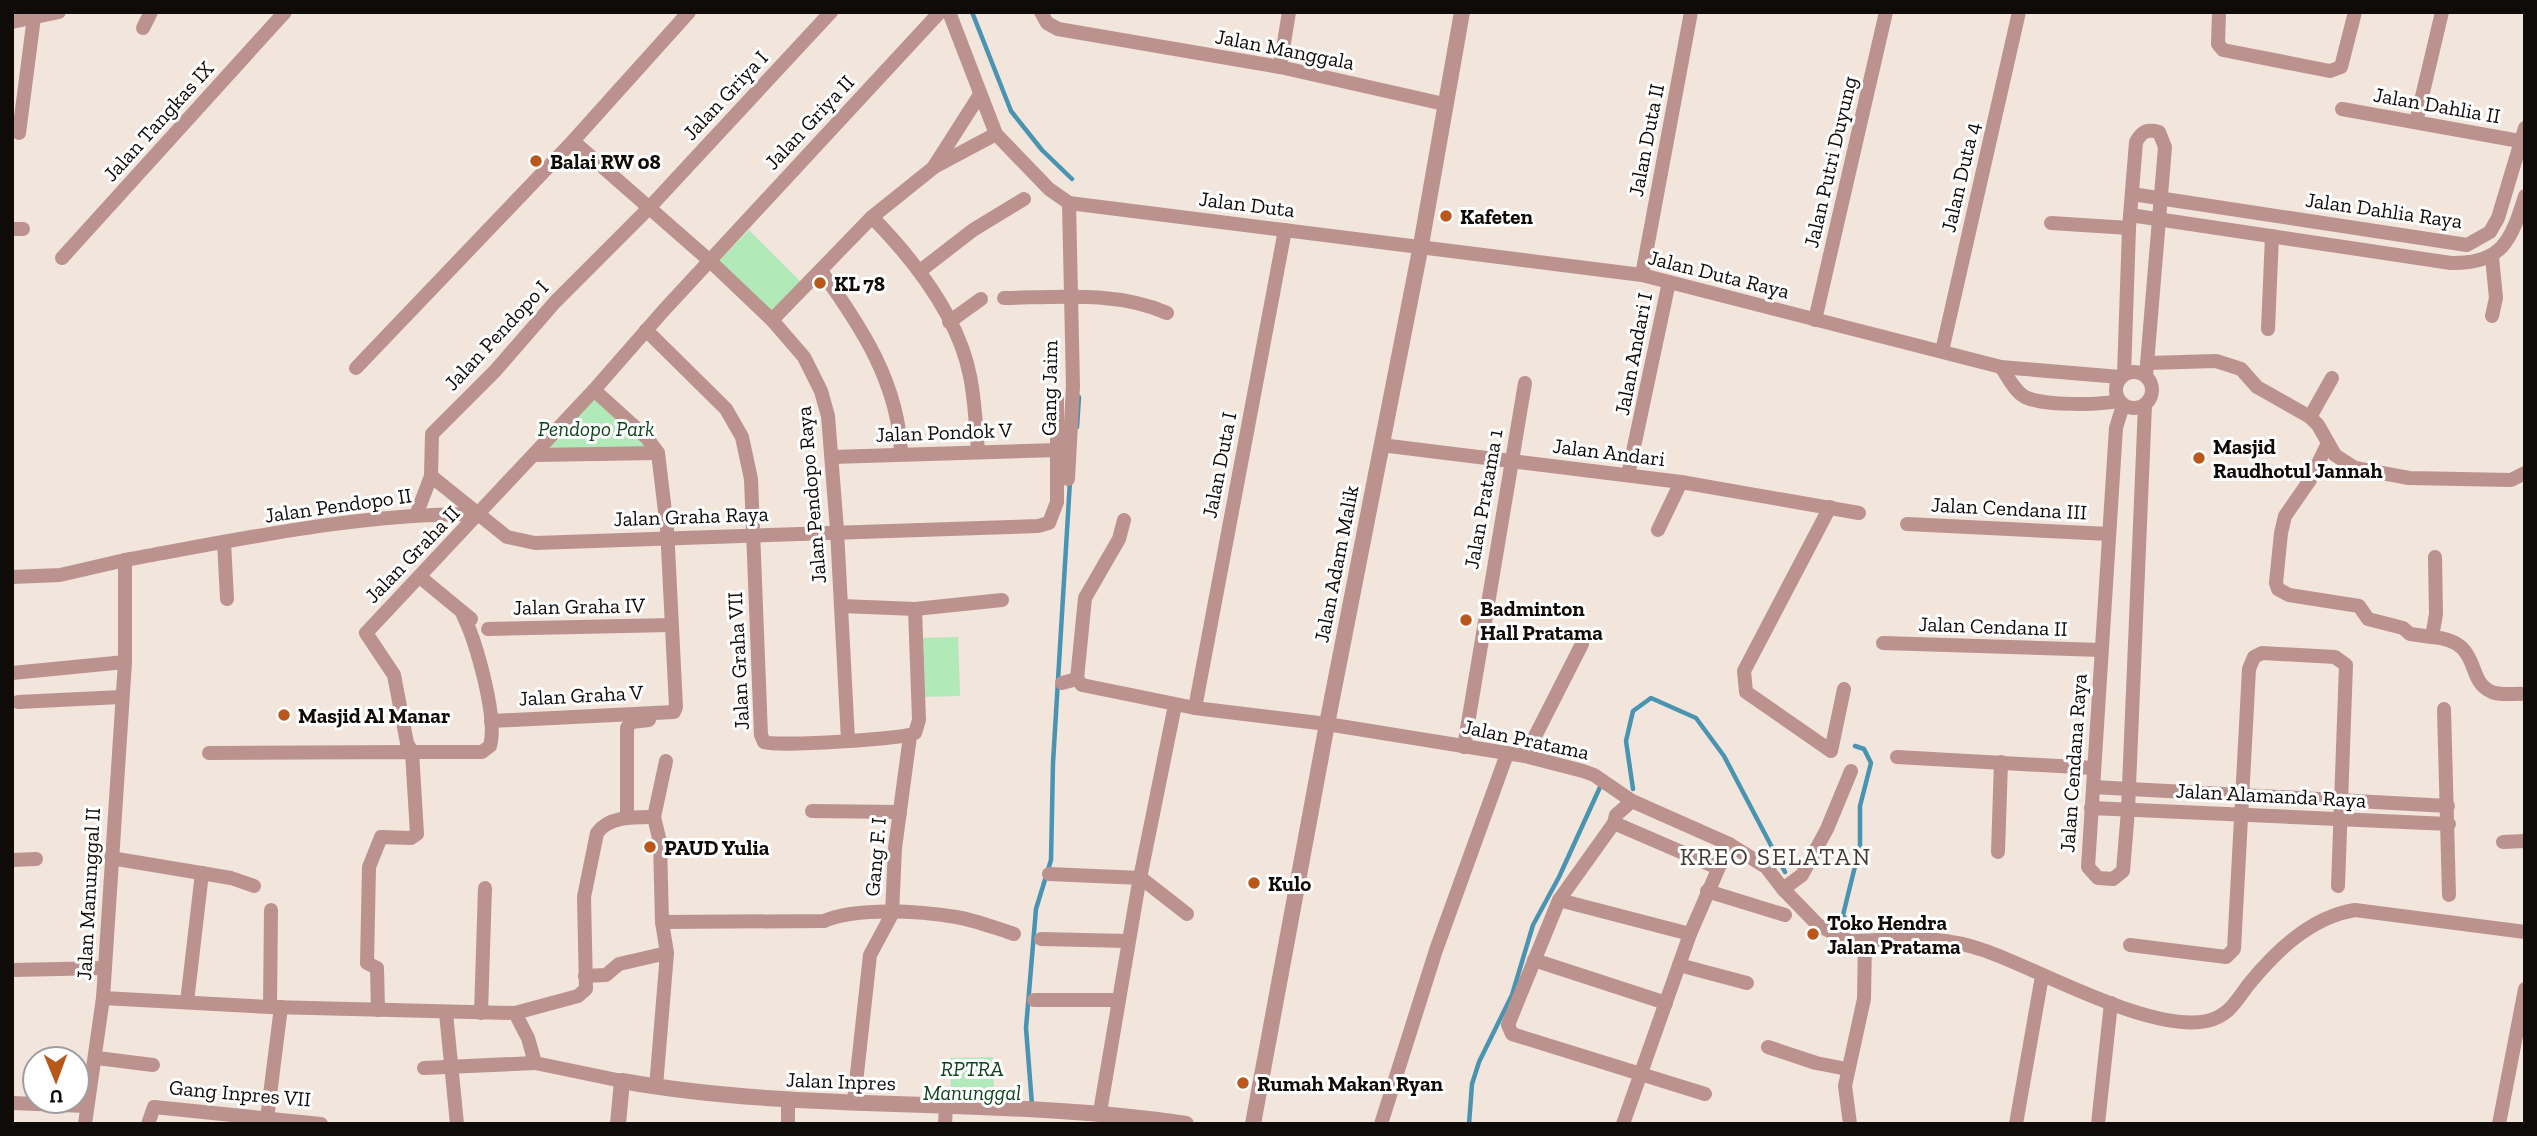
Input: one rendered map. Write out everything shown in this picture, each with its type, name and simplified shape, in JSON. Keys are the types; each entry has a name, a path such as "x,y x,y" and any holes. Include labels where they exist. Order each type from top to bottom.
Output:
{"street":[{"path":"13,19 59,12"},
{"path":"143,28 151,12"},
{"name":"Jalan Tangkas IX","path":"62,258 285,12"},
{"path":"356,368 573,141 689,12"},
{"name":"Jalan Griya I","path":"649,208 831,12"},
{"name":"Jalan Griya II","path":"710,261 940,12"},
{"path":"948,12 996,134 1049,189 1069,203"},
{"name":"Jalan Manggala","path":"1041,12 1047,23 1058,29 1280,67 1444,104"},
{"path":"1280,67 1289,12"},
{"name":"Jalan Adam Malik","path":"1253,1124 1327,724 1421,245 1462,12"},
{"name":"Jalan Duta II","path":"1642,275 1691,12"},
{"name":"Jalan Putri Duyung","path":"1815,320 1886,12"},
{"name":"Jalan Duta 4","path":"1946,353 2019,12"},
{"path":"2218,12 2219,48 2330,71 2341,67 2355,12"},
{"path":"2416,122 2442,12"},
{"path":"19,133 34,17"},
{"path":"933,168 979,96"},
{"name":"Jalan Dahlia II","path":"2342,109 2524,137"},
{"path":"2001,367 2017,391 2035,400 2103,405 2121,403 2131,408 2145,405 2151,398 2153,388 2147,369 2164,139 2159,132 2149,130 2140,134 2136,142 2129,222 2122,376 2116,389 2121,403"},
{"path":"772,320 872,217 933,168 996,134"},
{"name":"Jalan Dahlia Raya","path":"2132,194 2467,245 2490,232 2498,218 2524,137"},
{"name":"Jalan Pendopo Raya","path":"573,141 710,261 772,320 804,357 821,391 828,416 832,457 848,740"},
{"path":"2492,316 2496,299 2492,257 2511,236 2525,196"},
{"path":"920,271 973,230 1024,199"},
{"name":"Jalan Duta","path":"1069,203 1421,245"},
{"name":"Gang Jaim","path":"1068,479 1073,393 1069,203"},
{"name":"Jalan Pendopo I","path":"417,513 431,476 432,434 495,371 555,302 649,208"},
{"path":"872,217 920,271 949,322 970,375 978,451"},
{"name":"Jalan Dahlia Raya","path":"2051,223 2157,219 2451,263 2473,264 2492,257"},
{"name":"Jalan Duta I","path":"1195,708 1285,230"},
{"path":"2267,329 2272,236"},
{"name":"Jalan Duta Raya","path":"1421,245 1642,275 2001,367 2122,376"},
{"path":"479,514 710,261"},
{"path":"821,271 867,340 881,368 895,404 901,454"},
{"name":"Jalan Andari I","path":"1628,475 1669,282"},
{"path":"1004,298 1129,300 1167,313"},
{"path":"949,322 981,299"},
{"path":"646,330 726,409 742,437 751,480 754,536"},
{"path":"2122,376 2147,369 2228,363 2241,369 2257,387 2310,417 2344,463 2366,472 2409,478 2511,480 2525,473"},
{"path":"2310,417 2332,378"},
{"name":"Jalan Pratama 1","path":"1464,747 1525,383"},
{"path":"594,390 647,438 657,453 667,539 677,704 668,717 628,725 626,817"},
{"path":"1057,397 1058,450"},
{"name":"Jalan Cendana Raya","path":"2121,403 2116,428 2088,867 2098,878 2113,879 2123,871 2130,789 2145,405"},
{"path":"2328,443 2310,480 2286,516 2281,533 2276,583 2278,589 2289,595 2359,606 2368,619 2403,628 2410,634 2444,638 2461,646 2470,656 2483,686 2493,693 2525,694"},
{"name":"Jalan Andari","path":"1381,445 1681,482 1859,513"},
{"name":"Jalan Graha Raya","path":"431,476 507,537 535,543 754,536 837,530 1038,526 1049,523 1057,502 1058,450"},
{"name":"Jalan Pondok V","path":"832,457 1058,450"},
{"path":"534,455 657,453"},
{"path":"1658,530 1681,482"},
{"path":"1830,508 1744,671 1743,685 1746,692 1831,751 1844,689"},
{"name":"Jalan Pendopo II","path":"125,560 417,513 479,514"},
{"name":"Jalan Graha II","path":"412,752 394,675 366,633 479,514"},
{"name":"Jalan Pratama","path":"1124,520 1119,540 1085,598 1080,652 1070,681 1089,689 1175,705 1327,724 1525,756 1594,775 1632,801 1728,844 1766,867 1783,890 1818,925 1840,939 1865,941 1921,936 1987,951 2112,1003 2189,1023 2222,1016 2233,1008 2256,977 2291,940 2342,912 2355,909 2525,932"},
{"name":"Jalan Cendana III","path":"1907,524 2109,534"},
{"name":"Jalan Graha VII","path":"754,536 763,739 769,744 848,740"},
{"path":"224,542 227,599"},
{"path":"2432,636 2436,614 2435,557"},
{"path":"12,577 60,575 125,560"},
{"name":"Jalan Manunggal II","path":"125,560 125,662 103,998 275,1007 515,1013 578,996 586,989 585,976"},
{"path":"420,577 463,615 488,629 475,640"},
{"path":"842,606 915,609 1002,600"},
{"name":"Gang F. I","path":"854,1101 870,955 892,914 900,812 911,736 919,720 915,609"},
{"path":"209,753 482,752 492,741 491,721 475,640 463,615"},
{"name":"Jalan Graha IV","path":"488,629 671,625"},
{"name":"Jalan Cendana II","path":"1883,643 2101,650"},
{"path":"1525,756 1582,644"},
{"path":"2130,945 2226,957 2234,950 2249,669 2254,657 2262,653 2335,657 2343,661 2348,672 2338,886"},
{"path":"12,673 125,662"},
{"path":"18,702 121,697"},
{"path":"1103,1116 1128,941 1175,705"},
{"path":"2444,709 2449,895"},
{"name":"Jalan Graha V","path":"491,721 672,712"},
{"path":"848,740 911,736"},
{"path":"378,1010 377,968 367,963 369,867 381,837 411,838 417,834 412,752"},
{"path":"1381,1124 1436,950 1507,754"},
{"path":"1897,757 2094,768"},
{"path":"656,1087 667,953 662,922 660,842 654,817 666,761"},
{"path":"1998,852 2001,762"},
{"path":"1783,890 1802,875 1827,829 1851,771"},
{"name":"Jalan Alamanda Raya","path":"2092,787 2448,806"},
{"path":"1632,801 1616,816 1614,823 1559,900 1511,1011 1508,1025 1512,1034 1705,1094"},
{"name":"Jalan Alamanda Raya","path":"2091,808 2449,824"},
{"path":"812,811 900,812"},
{"path":"654,817 626,817 602,827 597,833 584,897 585,976 606,975 619,964 667,953"},
{"path":"1614,823 1716,867"},
{"path":"2503,842 2525,841"},
{"path":"1623,1124 1690,934 1716,867 1728,844"},
{"path":"111,858 246,881 254,886"},
{"path":"12,860 36,859"},
{"path":"187,1002 202,873"},
{"path":"1049,874 1141,878 1187,914"},
{"path":"481,1013 485,888"},
{"path":"1707,891 1784,915"},
{"path":"1559,900 1690,934"},
{"path":"267,1119 275,1007 271,910"},
{"path":"662,922 824,921 837,914 892,914 956,917 1014,934"},
{"path":"1041,939 1128,941"},
{"path":"1850,1124 1845,1102 1847,1069 1865,989 1865,941"},
{"path":"1534,960 1666,1003"},
{"path":"1679,965 1747,983"},
{"path":"12,970 104,968"},
{"path":"2015,1124 2042,976"},
{"path":"2499,1124 2525,989"},
{"path":"91,1084 97,1058 103,998"},
{"path":"1034,1000 1118,1000"},
{"path":"2098,1124 2112,1003"},
{"path":"446,1013 457,1124"},
{"path":"515,1013 528,1038 535,1063"},
{"path":"1768,1047 1816,1063 1847,1069"},
{"path":"97,1058 153,1065"},
{"path":"424,1068 535,1063 622,1081 618,1124"},
{"path":"2508,1079 2525,1081"},
{"name":"Jalan Inpres","path":"622,1081 788,1101 1003,1107 1186,1124"},
{"path":"788,1101 788,1124"},
{"name":"Gang Inpres VII","path":"148,1124 154,1107 321,1124"},
{"path":"945,1124 946,1107"}],"green space":[{"path":"749,230 801,282 770,312 718,262"},
{"name":"Pendopo Park","path":"594,394 652,450 543,452"},
{"path":"958,637 960,696 922,697 920,638"},
{"name":"RPTRA Manunggal","path":"993,1057 994,1103 951,1104 950,1058"}],"waterway":[{"path":"972,12 1011,111 1042,150 1072,179"},
{"path":"1077,427 1079,397"},
{"path":"1032,1105 1026,1028 1036,909 1051,860 1053,763 1070,481"},
{"path":"1633,789 1626,741 1633,711 1651,698 1696,718 1724,756 1785,872"},
{"path":"1831,927 1851,928 1843,915 1860,846 1860,806 1871,763 1864,749 1855,746"},
{"path":"1469,1124 1472,1084 1479,1062 1512,995 1533,925 1559,877 1601,785"}],"place":[{"name":"Balai RW 08","path":"536,161"},
{"name":"Kafeten","path":"1446,216"},
{"name":"KL 78","path":"820,283"},
{"name":"Masjid Raudhotul Jannah","path":"2199,458"},
{"name":"Badminton Hall Pratama","path":"1466,620"},
{"name":"Masjid Al Manar","path":"284,715"},
{"name":"PAUD Yulia","path":"650,847"},
{"name":"Kulo","path":"1254,883"},
{"name":"Toko Hendra Jalan Pratama","path":"1813,934"},
{"name":"Rumah Makan Ryan","path":"1243,1083"}],"district":[{"name":"KREO SELATAN","path":"1776,856"}]}
